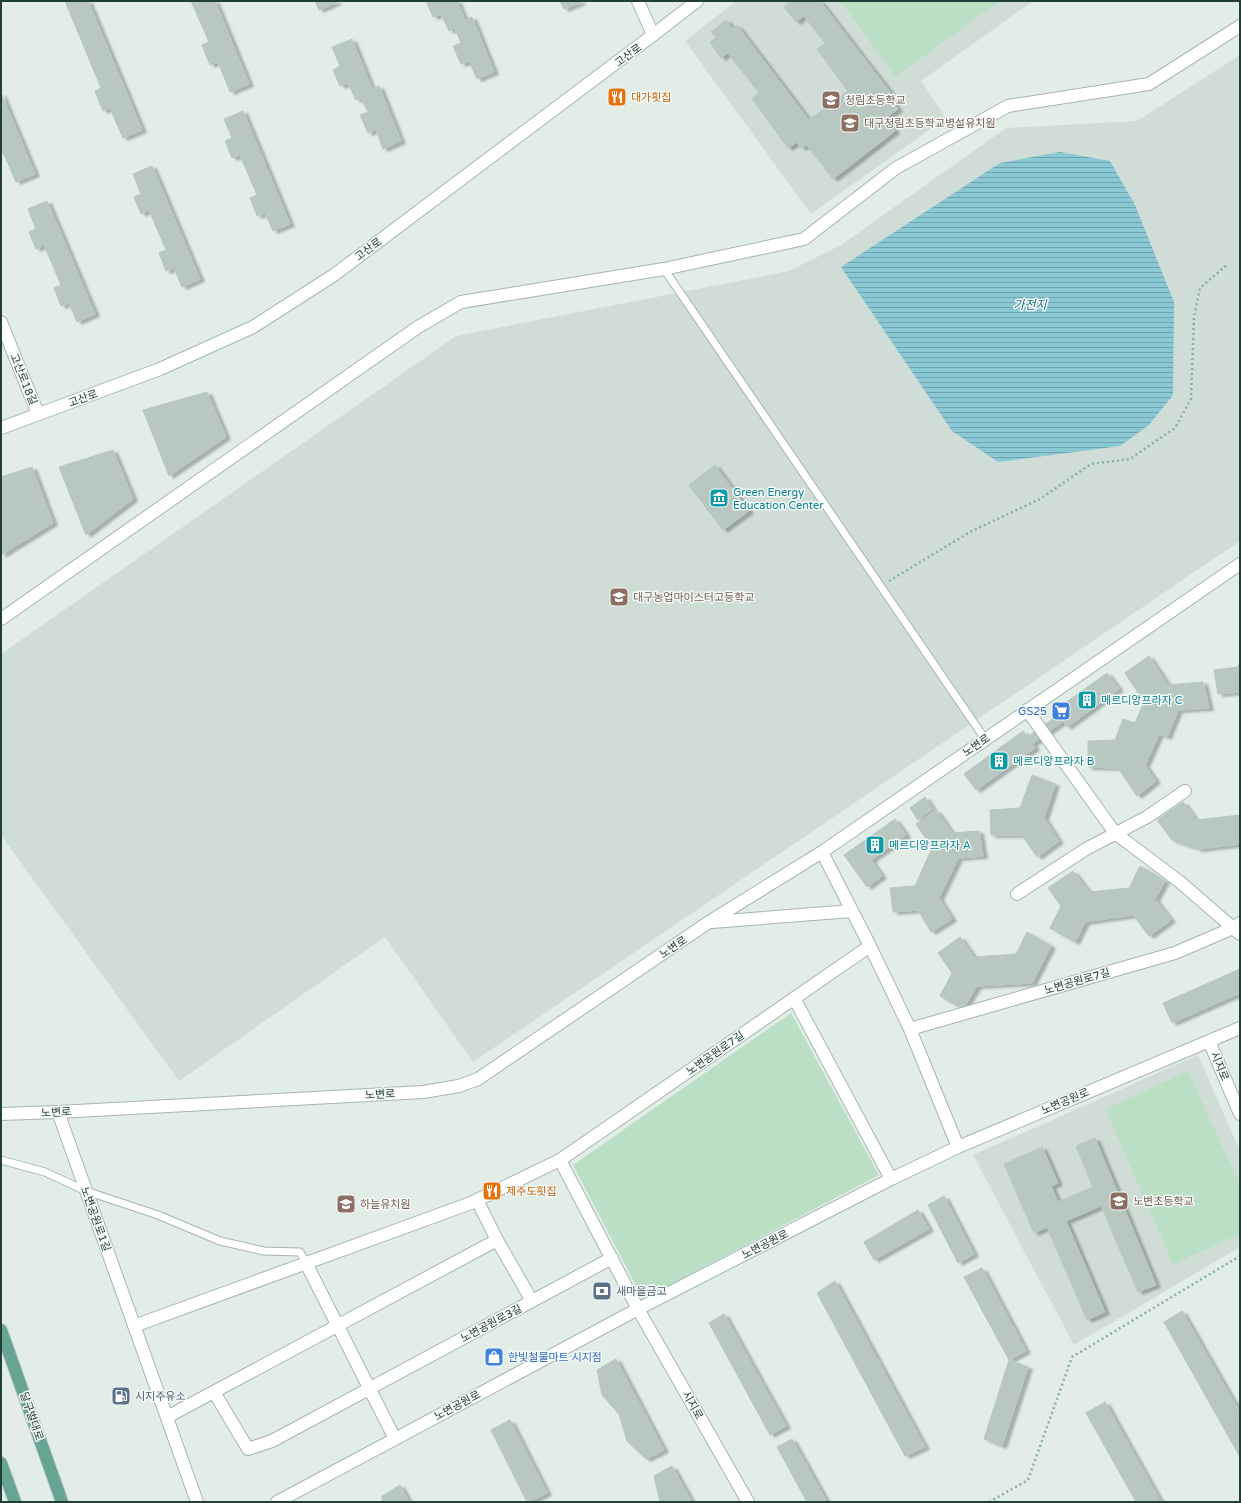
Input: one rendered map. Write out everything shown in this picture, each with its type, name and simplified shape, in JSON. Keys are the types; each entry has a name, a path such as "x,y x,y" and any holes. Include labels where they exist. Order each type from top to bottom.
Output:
{"main road":[{"name":"달구벌대로","path":"1,1330 62,1502"},
{"path":"1,1463 15,1502"}],"street":[{"path":"638,1 653,36"},
{"name":"고산로","path":"1,428 160,369 253,327 334,275 653,36 697,1"},
{"path":"1,619 412,332 461,302 664,270 804,239 896,168 1008,106 1149,84 1240,26"},
{"name":"고산로18길","path":"1,322 38,414"},
{"name":"노변로","path":"1,1114 423,1092 459,1086 478,1079 709,922 822,852 1240,564"},
{"path":"1027,710 1116,833 1238,928"},
{"path":"1017,894 1086,849 1147,817 1185,790"},
{"path":"822,852 910,1029 958,1147"},
{"name":"노변로","path":"709,922 852,911"},
{"name":"노변공원로7길","path":"910,1029 1175,953 1238,928"},
{"name":"노변공원로7길","path":"560,1160 870,946"},
{"path":"794,998 891,1179"},
{"name":"노변공원로","path":"277,1502 638,1309 891,1179 958,1147 1240,1028"},
{"name":"시지로","path":"1209,1041 1240,1114"},
{"name":"노변공원로1길","path":"58,1112 197,1502"},
{"path":"134,1326 477,1200 560,1160 638,1309"},
{"path":"477,1200 497,1240 532,1301"},
{"path":"167,1417 497,1240"},
{"name":"노변공원로3길","path":"214,1392 248,1449 272,1441 612,1258"},
{"path":"306,1263 395,1439"},
{"name":"시지로","path":"638,1309 748,1502"}],"lane":[{"path":"664,270 985,739"},
{"path":"1,1160 45,1172 86,1191 158,1215 220,1241 264,1251 300,1252 306,1263"}],"path":[{"path":"880,587 970,532 1040,499 1091,464 1130,459 1175,428 1191,399 1194,317 1200,288 1228,264"},
{"path":"989,1502 1028,1480 1072,1357 1240,1256"}],"shaded area":[{"name":"청림초등학교","path":"736,1 1033,1 921,81 946,118 811,214 685,41"},
{"name":"대구농업마이스터고등학교","path":"1240,55 1240,541 473,1062 385,937 179,1081 1,835 1,654 456,336 789,271 841,245 1006,128 1137,121"},
{"name":"노변초등학교","path":"1198,1055 1240,1151 1240,1247 1074,1345 973,1155"}],"green space":[{"path":"841,1 1000,1 895,77"},
{"path":"791,1013 879,1175 643,1299 573,1165"},
{"path":"1188,1071 1240,1185 1240,1234 1173,1264 1105,1109"}],"water":[{"name":"가전지","path":"1060,152 1110,161 1135,205 1174,302 1173,395 1149,425 1120,446 998,462 952,431 841,267 1000,163"}],"building":[{"path":"65,1 88,1 142,130 123,138 110,108 103,111 95,91 101,88"},
{"path":"191,1 215,1 249,84 230,92 218,62 210,65 202,45 209,42"},
{"path":"315,1 336,1 337,2 319,10"},
{"path":"426,1 457,1 465,20 472,17 494,72 477,79 469,61 461,64 453,46 461,43 455,28 449,31 441,14 433,17"},
{"path":"560,1 581,1 581,2 564,9"},
{"path":"791,1 820,1 891,93 888,95 898,109 886,118 895,131 833,179 807,145 801,148 797,142 788,148 752,98 759,93 728,53 721,58 710,42 716,38 711,32 726,20 733,29 737,25 809,120 848,91 817,49 825,43 804,16 796,22 784,7"},
{"path":"352,39 372,89 379,86 401,141 383,149 376,130 368,133 360,115 368,112 361,98 356,100 348,83 340,86 333,70 340,66 332,47"},
{"path":"1,93 35,174 16,182 3,152 1,153"},
{"path":"243,111 290,224 273,231 265,213 257,216 250,198 257,195 240,155 232,158 225,141 232,138 224,119"},
{"path":"152,166 200,279 182,287 174,268 166,271 159,253 166,250 149,210 141,214 134,197 141,194 133,174"},
{"path":"47,201 95,314 77,322 69,303 61,306 54,288 61,285 44,245 36,249 29,232 36,229 28,209"},
{"path":"207,392 226,437 169,476 143,410"},
{"path":"113,450 133,499 86,535 59,467"},
{"name":"Green Energy Education Center","path":"715,465 749,511 723,530 689,485"},
{"path":"32,467 53,523 1,555 1,477"},
{"path":"1149,656 1168,685 1203,682 1209,708 1178,710 1167,737 1159,734 1145,765 1156,781 1137,796 1118,768 1088,767 1088,741 1115,740 1123,719 1135,723 1144,702 1125,673"},
{"path":"1240,662 1240,692 1218,694 1214,670 1238,667"},
{"name":"메르디앙프라자 C","path":"1107,673 1119,689 1067,727 1055,710"},
{"path":"1058,715 1063,721 1032,744 1027,737"},
{"name":"메르디앙프라자 B","path":"1023,731 1035,748 976,790 964,774"},
{"path":"1032,775 1055,784 1044,818 1059,841 1037,857 1022,835 991,835 990,810 1020,808"},
{"path":"925,797 933,809 918,820 910,808"},
{"path":"1183,802 1196,820 1240,815 1240,844 1199,849 1172,840 1157,820"},
{"path":"936,810 952,833 979,831 983,856 958,858 939,898 952,919 931,932 918,910 893,912 890,888 915,886 932,848 916,824"},
{"name":"메르디앙프라자 A","path":"895,819 906,835 871,860 882,876 867,887 844,855"},
{"path":"1140,866 1165,881 1155,899 1171,920 1149,936 1133,915 1085,922 1075,942 1050,928 1061,906 1048,888 1073,871 1089,892 1129,888"},
{"path":"1027,932 1051,946 1032,983 977,986 963,1009 940,996 952,973 938,953 960,937 974,957 1016,954"},
{"path":"1240,969 1240,993 1172,1023 1163,1003"},
{"path":"1095,1138 1156,1285 1138,1292 1101,1206 1066,1221 1105,1312 1087,1320 1047,1227 1034,1233 1004,1164 1042,1147 1058,1183 1051,1186 1058,1202 1093,1187 1076,1146"},
{"path":"944,1196 974,1254 958,1263 928,1205"},
{"path":"918,1210 929,1229 874,1260 864,1242"},
{"path":"982,1268 1026,1351 1009,1360 964,1277"},
{"path":"835,1281 925,1447 905,1456 817,1293"},
{"path":"1182,1311 1240,1413 1240,1457 1164,1322"},
{"path":"724,1314 786,1426 770,1435 709,1323"},
{"path":"616,1359 664,1450 646,1459 627,1441 619,1414 602,1395 597,1370"},
{"path":"1009,1360 1028,1367 1002,1446 984,1439"},
{"path":"1105,1402 1161,1502 1136,1502 1086,1413"},
{"path":"510,1420 547,1493 529,1502 527,1502 491,1430"},
{"path":"792,1439 827,1502 807,1502 777,1447"},
{"path":"672,1466 692,1502 660,1502 654,1476"},
{"path":"400,1485 409,1502 382,1502 382,1496"}],"place":[{"name":"대가횟집","path":"617,97"},
{"name":"청림초등학교","path":"831,100"},
{"name":"대구청림초등학교병설유치원","path":"850,123"},
{"name":"Green Energy Education Center","path":"719,498"},
{"name":"대구농업마이스터고등학교","path":"619,597"},
{"name":"메르디앙프라자 C","path":"1087,700"},
{"name":"GS25","path":"1061,711"},
{"name":"메르디앙프라자 B","path":"999,761"},
{"name":"메르디앙프라자 A","path":"875,845"},
{"name":"제주도횟집","path":"492,1191"},
{"name":"노변초등학교","path":"1119,1201"},
{"name":"하늘유치원","path":"346,1204"},
{"name":"새마을금고","path":"602,1291"},
{"name":"한빛철물마트 시지점","path":"494,1357"},
{"name":"시지주유소","path":"121,1396"}]}
